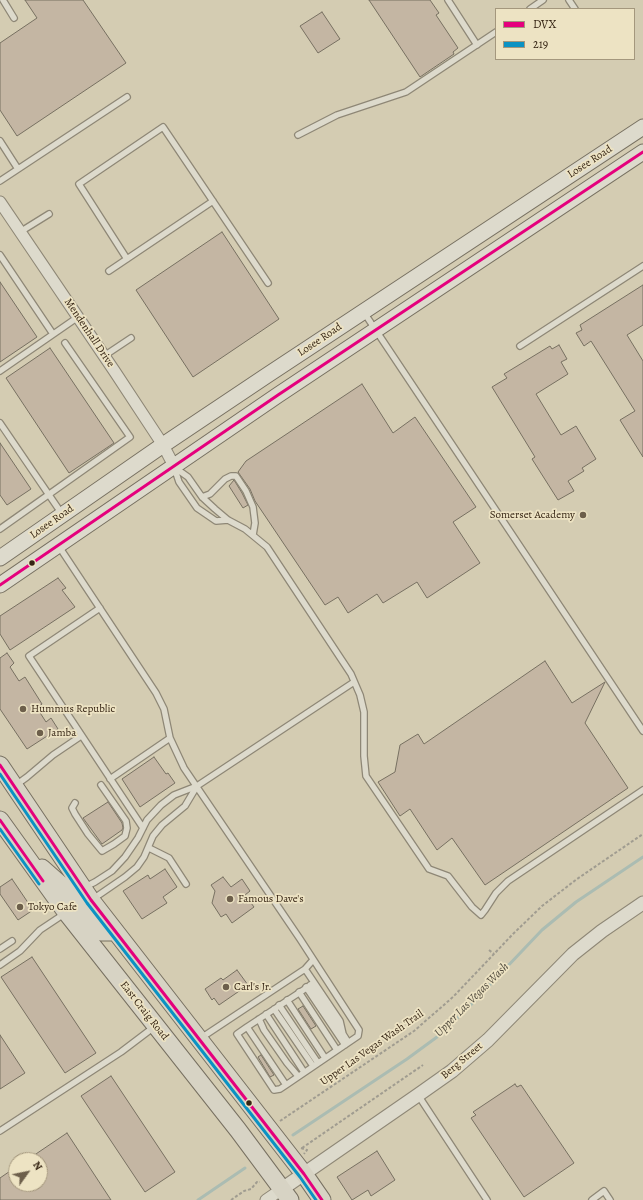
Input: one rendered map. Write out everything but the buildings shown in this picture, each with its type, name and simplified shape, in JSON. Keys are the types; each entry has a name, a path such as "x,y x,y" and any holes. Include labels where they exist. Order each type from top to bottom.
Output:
{"main road":[{"name":"Losee Road","path":"0,558 163,445 363,311 643,127"},
{"path":"594,186 607,166 643,141"},
{"name":"Losee Road","path":"0,585 174,466 643,152"},
{"path":"0,765 87,894 199,1040 298,1152 304,1174 322,1200"},
{"name":"East Craig Road","path":"0,820 66,912 238,1130 281,1188"},
{"path":"23,853 60,883 71,896 79,901 87,894"},
{"path":"66,912 80,913 101,932 116,932"}],"street":[{"name":"Mendenhall Drive","path":"0,202 163,445 174,466"},
{"name":"Berg Street","path":"266,1200 281,1188 304,1174 452,1071 488,1040 572,954 643,903"}],"lane":[{"path":"3,0 14,18"},
{"path":"448,0 477,45"},
{"path":"531,8 543,0"},
{"path":"298,135 337,115 406,92 495,33"},
{"path":"0,181 127,97"},
{"path":"127,259 79,184 163,127 268,283"},
{"path":"0,141 18,169"},
{"path":"109,271 213,201"},
{"path":"20,232 49,214"},
{"path":"0,255 53,334"},
{"path":"520,346 643,266"},
{"path":"363,311 643,731"},
{"path":"0,371 78,317"},
{"path":"104,356 131,338"},
{"path":"0,529 130,437 65,343"},
{"path":"0,423 62,514"},
{"path":"174,466 188,477 202,497 228,520 245,529 267,547 351,674 360,695 364,712 364,756 366,776 429,869 448,876 472,907 481,914 496,893 508,881 643,790"},
{"path":"174,466 179,482 197,508 216,521 228,520"},
{"path":"202,497 210,494 225,479 231,476 236,476 246,491 253,507 253,535"},
{"path":"58,545 156,693 164,709 170,738 184,768 359,1030 358,1036 347,1044 280,1089 274,1090 237,1034 310,985"},
{"path":"100,608 29,656 143,828"},
{"path":"87,894 95,882 112,871 125,857 147,820 161,805 174,795 197,786 354,682"},
{"path":"14,786 53,755 81,736"},
{"path":"110,779 170,738"},
{"path":"75,803 72,808 75,814 88,834 102,851 114,844 125,836 127,828 126,821 101,785"},
{"path":"87,894 125,877 137,867 149,848 153,836 162,825 184,806 197,786"},
{"path":"149,848 169,858 186,884"},
{"path":"0,964 20,952 40,930 66,912"},
{"path":"0,949 12,941"},
{"path":"199,1040 304,969 313,960"},
{"path":"304,969 310,985 347,1044"},
{"path":"310,985 340,1021 347,1044"},
{"path":"299,992 337,1050"},
{"path":"287,1000 325,1058"},
{"path":"279,1005 315,1065"},
{"path":"274,1009 315,1065"},
{"path":"266,1014 304,1072"},
{"path":"259,1019 286,1063 298,1076"},
{"path":"0,1131 121,1052 155,1026"},
{"path":"247,1027 286,1085"},
{"path":"418,1095 487,1200"},
{"path":"592,1200 604,1191 610,1200"}],"path":[{"name":"Upper Las Vegas Wash Trail","path":"284,1126 280,1121 402,1040 432,1016 453,997 529,918 552,898 643,834"},
{"path":"489,950 494,954"},
{"path":"298,1152 423,1065"},
{"path":"231,1200 241,1193 251,1189 257,1182 263,1182 281,1188"}],"waterway":[{"name":"Upper Las Vegas Wash","path":"293,1135 407,1059 437,1037 465,1011 542,930 576,902 643,857"},
{"name":"Upper Las Vegas Wash","path":"198,1200 245,1168"}],"transit line":[{"name":"DVX","path":"0,585 278,395 643,152"},
{"name":"DVX","path":"0,765 91,900 304,1174 322,1200"},
{"name":"219","path":"0,774 87,903 300,1177 316,1200"},
{"name":"DVX","path":"0,820 43,881"},
{"name":"219","path":"0,829 39,884"}],"place":[{"name":"Somerset Academy","path":"583,515"},
{"name":"Hummus Republic","path":"23,709"},
{"name":"Jamba","path":"40,733"},
{"name":"Famous Dave's","path":"230,899"},
{"name":"Tokyo Cafe","path":"20,907"},
{"name":"Carl's Jr.","path":"226,987"}]}
